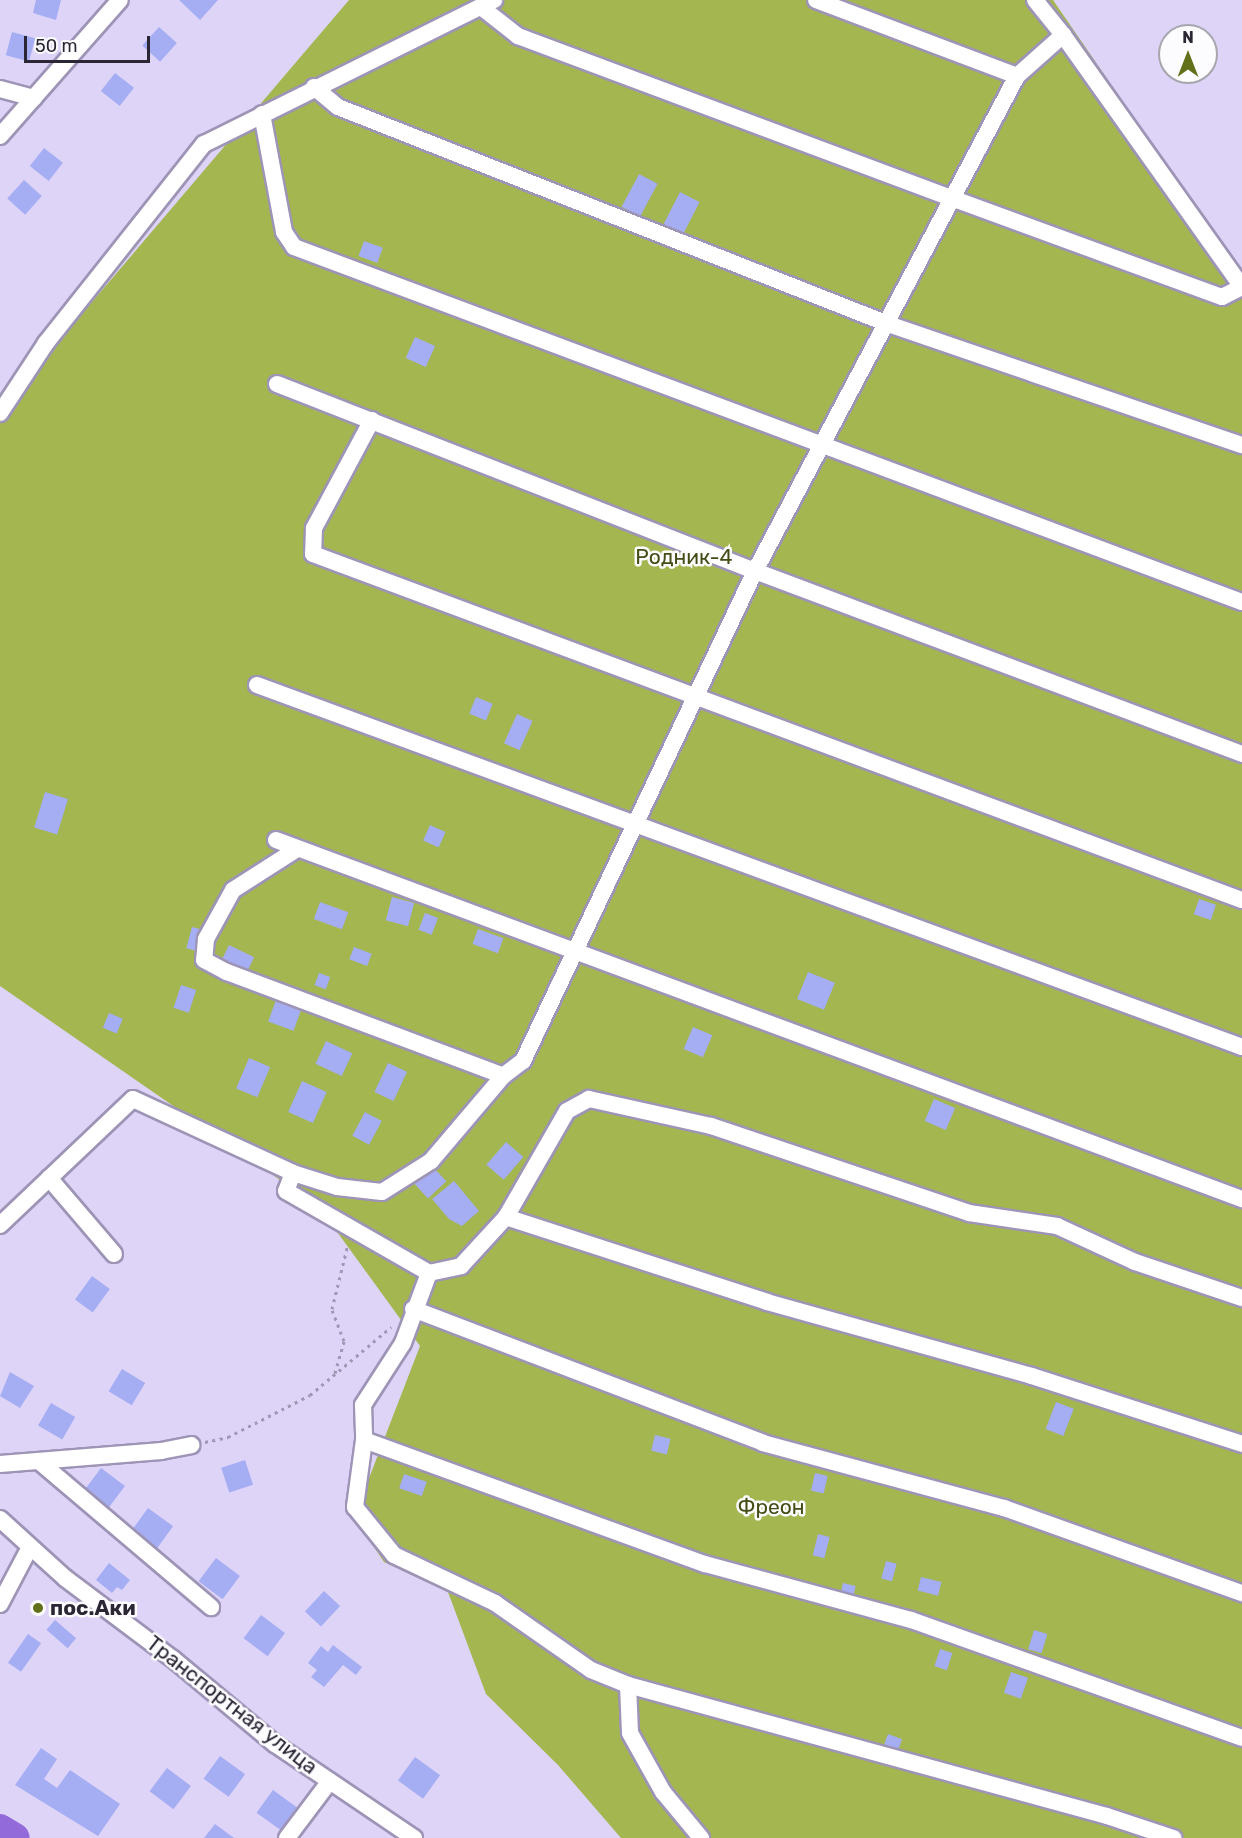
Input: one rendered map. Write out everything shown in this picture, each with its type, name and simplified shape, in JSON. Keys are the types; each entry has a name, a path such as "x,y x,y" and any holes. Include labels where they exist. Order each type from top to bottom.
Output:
{"street":[{"path":"0,136 120,0"},
{"path":"816,0 1017,76"},
{"path":"0,413 46,343 204,144 488,3 518,36 1222,297 1242,287 1064,35 1035,0"},
{"path":"0,1225 133,1099 293,1173 338,1187 382,1192 431,1161 503,1076 523,1061 577,953 693,698 755,571 825,444 1017,76 1064,35"},
{"path":"315,87 338,107 888,324 1242,445"},
{"path":"0,89 34,98"},
{"path":"262,114 284,232 294,247 1242,602"},
{"path":"277,384 755,571 1242,754"},
{"path":"372,420 314,528 313,554 693,698 1242,900"},
{"path":"257,685 636,822 1242,1047"},
{"path":"276,840 1242,1198"},
{"path":"297,849 233,890 206,939 204,960 227,972 503,1076"},
{"path":"293,1173 286,1191 355,1228 429,1273 461,1266 506,1217 567,1111 589,1099 711,1126 969,1213 1057,1226 1135,1262 1242,1298"},
{"path":"49,1178 114,1254"},
{"path":"506,1217 767,1302 1032,1376 1242,1444"},
{"path":"429,1273 413,1309 403,1343 363,1405 364,1440 355,1507 394,1555 495,1603 591,1670 628,1685 1107,1816 1173,1838"},
{"path":"413,1309 763,1443 1004,1508 1242,1593"},
{"path":"364,1440 705,1564 910,1620 1242,1738"},
{"path":"0,1464 41,1462 191,1445"},
{"path":"41,1462 211,1607"},
{"name":"Транспортная улица","path":"0,1519 30,1547 275,1744 414,1838"},
{"path":"0,1604 30,1547"},
{"path":"628,1685 630,1733 663,1792 701,1838"},
{"path":"287,1838 330,1781"}],"path":[{"path":"334,1375 344,1341 332,1309 341,1264 355,1228"},
{"path":"191,1445 228,1437 310,1395 413,1309"}],"green space":[{"name":"Родник-4","path":"349,0 1053,0 1242,275 1242,1838 621,1838 558,1765 486,1694 448,1592 384,1562 354,1517 420,1346 319,1207 0,986 0,410"}],"building":[{"path":"36,0 61,0 56,20 33,13"},
{"path":"179,0 218,0 200,20"},
{"path":"159,27 177,43 160,62 142,46"},
{"path":"12,32 35,38 29,61 6,55"},
{"path":"115,73 134,88 120,106 101,91"},
{"path":"44,148 63,163 49,181 30,166"},
{"path":"639,174 658,184 640,217 622,207"},
{"path":"24,180 42,196 25,215 7,199"},
{"path":"680,192 700,202 682,236 663,226"},
{"path":"364,241 383,248 377,263 359,256"},
{"path":"415,337 435,346 426,367 406,358"},
{"path":"476,697 493,704 486,720 469,714"},
{"path":"517,714 533,721 520,750 504,743"},
{"path":"45,792 68,799 57,834 34,827"},
{"path":"430,825 446,832 439,847 423,841"},
{"path":"392,897 414,903 408,926 386,920"},
{"path":"1199,899 1216,905 1211,920 1194,914"},
{"path":"320,902 348,912 342,929 314,919"},
{"path":"425,913 438,918 432,935 419,930"},
{"path":"192,927 203,930 197,951 186,948"},
{"path":"478,929 503,938 498,953 473,944"},
{"path":"229,945 254,957 247,973 222,960"},
{"path":"354,947 372,954 367,966 349,959"},
{"path":"808,972 835,983 824,1010 797,999"},
{"path":"319,973 330,977 326,989 315,985"},
{"path":"181,985 196,990 189,1013 174,1008"},
{"path":"276,1000 301,1009 294,1031 268,1022"},
{"path":"109,1013 123,1019 117,1034 103,1028"},
{"path":"693,1027 712,1035 703,1057 684,1049"},
{"path":"326,1041 352,1053 342,1076 315,1064"},
{"path":"249,1058 270,1067 257,1097 236,1088"},
{"path":"388,1063 407,1072 394,1101 374,1092"},
{"path":"302,1081 327,1092 313,1123 288,1112"},
{"path":"934,1099 955,1108 946,1130 925,1121"},
{"path":"365,1112 382,1121 369,1145 352,1136"},
{"path":"506,1142 523,1157 504,1180 486,1165"},
{"path":"432,1166 446,1181 428,1198 414,1183"},
{"path":"454,1181 479,1211 462,1226 449,1219 432,1199"},
{"path":"92,1276 110,1289 93,1312 75,1299"},
{"path":"122,1369 145,1383 132,1405 109,1391"},
{"path":"10,1372 34,1386 20,1408 0,1396"},
{"path":"1056,1402 1074,1409 1063,1436 1046,1429"},
{"path":"51,1403 75,1417 62,1440 38,1426"},
{"path":"655,1435 671,1439 667,1454 651,1451"},
{"path":"245,1460 253,1485 229,1492 221,1468"},
{"path":"101,1468 125,1486 108,1509 84,1491"},
{"path":"815,1473 828,1476 824,1493 811,1491"},
{"path":"404,1474 427,1482 422,1496 399,1488"},
{"path":"148,1508 173,1526 156,1550 131,1531"},
{"path":"818,1534 830,1537 824,1558 813,1555"},
{"path":"216,1558 240,1576 223,1599 199,1581"},
{"path":"886,1561 897,1564 892,1581 881,1578"},
{"path":"109,1563 130,1580 122,1590 117,1587 112,1593 96,1580"},
{"path":"921,1577 941,1582 938,1596 918,1591"},
{"path":"843,1583 856,1586 853,1599 840,1596"},
{"path":"324,1591 340,1606 321,1626 305,1611"},
{"path":"261,1615 285,1633 268,1656 244,1638"},
{"path":"55,1620 76,1638 68,1648 46,1630"},
{"path":"1034,1630 1047,1634 1042,1653 1028,1649"},
{"path":"28,1634 41,1643 21,1672 8,1663"},
{"path":"333,1645 362,1667 356,1675 343,1665 324,1687 311,1677 317,1670 308,1663 321,1646 328,1652"},
{"path":"940,1649 952,1653 947,1670 934,1666"},
{"path":"1011,1672 1028,1678 1021,1699 1004,1693"},
{"path":"888,1734 902,1739 898,1749 884,1744"},
{"path":"41,1748 57,1759 44,1779 57,1788 70,1770 120,1804 98,1836 15,1785"},
{"path":"220,1756 245,1774 229,1797 204,1779"},
{"path":"415,1757 440,1775 423,1799 398,1780"},
{"path":"167,1768 191,1786 174,1809 150,1791"},
{"path":"273,1790 298,1808 282,1831 257,1813"},
{"path":"215,1824 234,1838 204,1838"}],"waterway":[{"path":"0,1829 15,1838"}],"place":[{"name":"пос.Аки","path":"38,1608"}],"park label":[{"name":"Фреон","path":"771,1507"}]}
